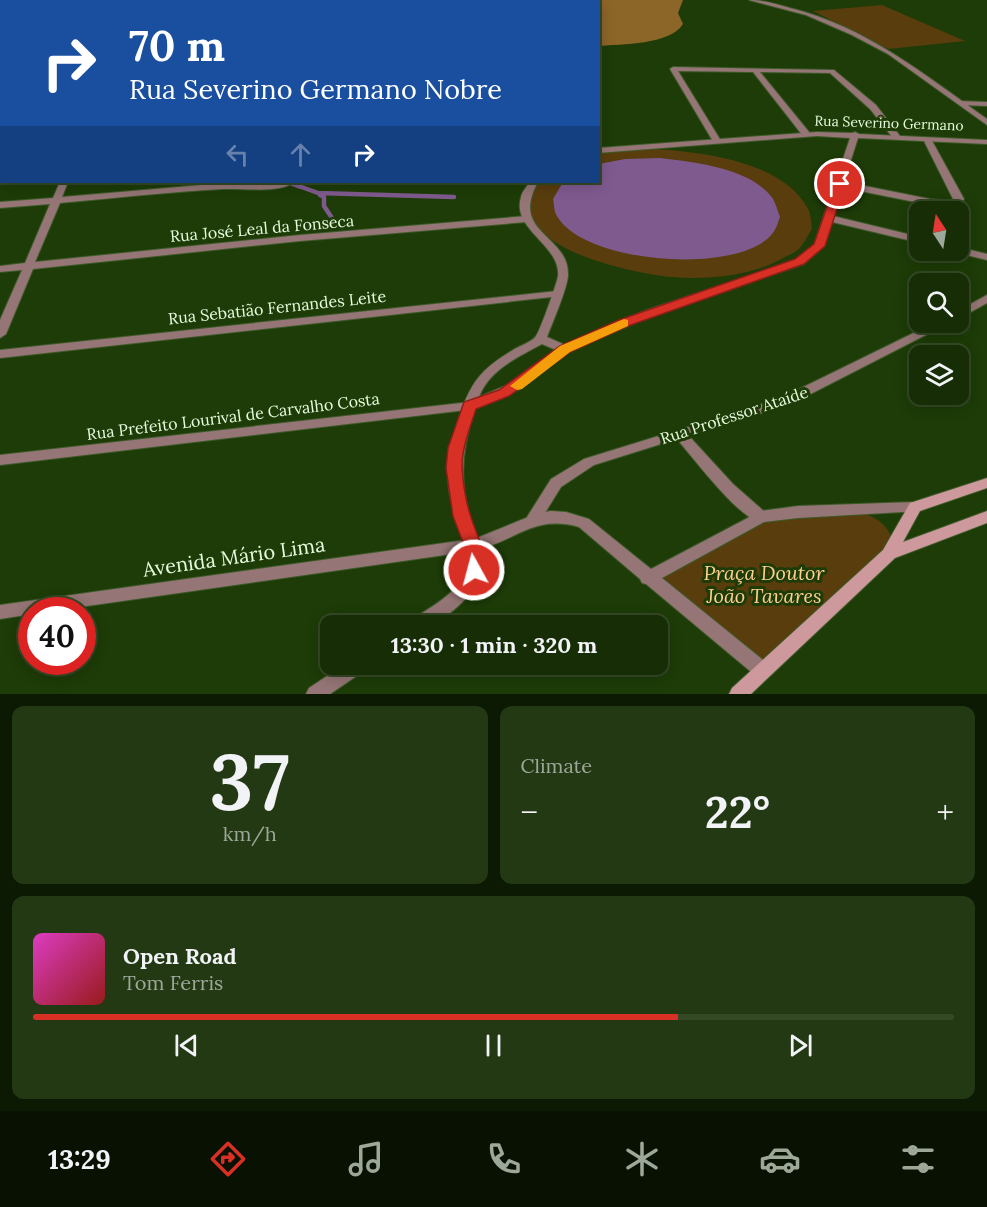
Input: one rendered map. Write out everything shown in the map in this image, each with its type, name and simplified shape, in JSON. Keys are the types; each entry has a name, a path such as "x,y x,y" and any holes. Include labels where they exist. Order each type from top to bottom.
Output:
{"main road":[{"path":"738,694 889,554 915,507 987,483"},
{"path":"889,554 987,517"}],"street":[{"path":"752,0 820,18 890,53 961,103 983,115 987,123"},
{"path":"717,141 673,71 679,68 692,68 834,72 873,107 896,136"},
{"path":"754,69 806,134"},
{"path":"961,103 987,104"},
{"name":"Rua Severino Germano","path":"600,151 806,134 855,134 987,142"},
{"name":"Rua Prefeito Lourival de Carvalho Costa","path":"0,459 470,406 516,386 565,349 676,303 800,262 819,246 855,134"},
{"path":"840,184 930,202 958,204 959,199 927,139"},
{"path":"0,334 63,183"},
{"path":"0,205 225,186 264,187 283,183"},
{"path":"430,615 460,592 471,580 474,570 473,545 461,516 454,468 456,448 476,387 486,376 541,339 563,276 563,267 558,256 527,219 523,203 533,183"},
{"path":"829,218 909,237"},
{"name":"Rua José Leal da Fonseca","path":"0,269 300,238 527,219"},
{"path":"969,253 987,257"},
{"name":"Rua Sebatião Fernandes Leite","path":"0,354 557,294"},
{"path":"0,297 12,305"},
{"path":"969,309 987,298"},
{"name":"Rua Professor Ataíde","path":"535,517 550,489 574,470 604,457 806,393 924,333"},
{"path":"541,339 565,349"},
{"path":"680,434 704,458 729,492 761,517"},
{"path":"648,578 761,517 844,509 915,507"},
{"path":"473,545 499,538 535,517 550,515 584,523 762,670"},
{"name":"Avenida Mário Lima","path":"0,612 473,545"},
{"path":"315,694 344,675"}],"green space":[{"path":"882,5 965,41 889,49 813,11"},
{"path":"642,148 685,152 733,160 756,168 776,178 794,191 808,209 812,229 797,250 771,264 744,273 715,277 672,277 628,270 600,262 573,252 549,239 534,223 529,204 538,183 600,183 600,153"},
{"name":"Praça Doutor João Tavares","path":"859,511 882,523 894,546 762,670 648,578 761,517"}],"shaded area":[{"path":"600,0 683,0 678,13 683,24 677,31 657,40 600,46"},
{"path":"660,158 721,168 737,173 764,189 773,199 780,217 776,228 772,234 754,247 727,256 694,259 659,258 624,253 593,243 569,230 555,212 553,199 562,183 600,183 600,164 625,159"}],"waterway":[{"path":"290,183 301,187"},
{"path":"296,185 318,193 454,197"},
{"path":"320,195 324,197 324,206 332,218"}],"slow traffic":[{"path":"517,386 565,349 624,323"}],"route":[{"path":"474,570 473,545 461,516 454,468 456,448 470,406 493,398 516,386 565,349 623,323 800,262 819,246 840,184"}]}
